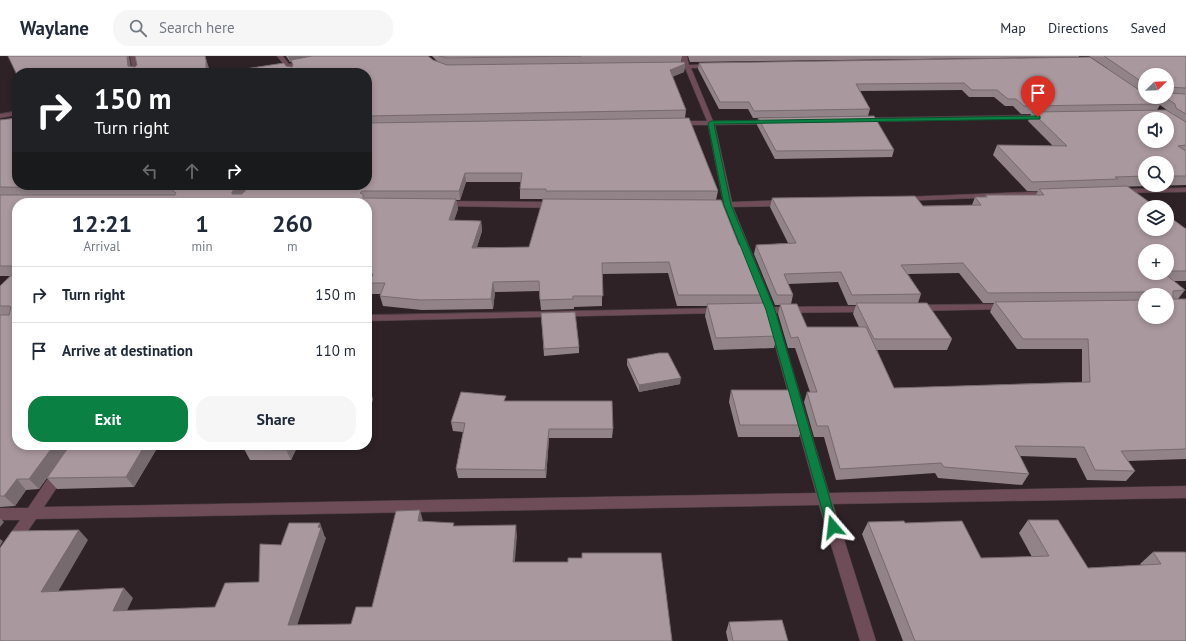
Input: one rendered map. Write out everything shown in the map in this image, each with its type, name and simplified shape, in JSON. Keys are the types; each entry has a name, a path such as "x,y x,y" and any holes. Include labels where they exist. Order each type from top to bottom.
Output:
{"street":[{"path":"133,56 135,68"},
{"path":"280,56 287,67"},
{"path":"280,68 316,61"},
{"path":"664,67 686,61 719,66"},
{"path":"686,61 711,123 728,205 770,310 824,499 868,641"},
{"path":"1174,98 1186,99"},
{"path":"0,116 12,114"},
{"path":"854,120 1051,117"},
{"path":"672,123 782,122"},
{"path":"1110,192 1186,190"},
{"path":"892,199 1056,193"},
{"path":"696,205 798,202"},
{"path":"438,204 563,205"},
{"path":"906,308 1018,307"},
{"path":"747,310 882,309"},
{"path":"372,318 731,311"},
{"path":"0,560 65,464"},
{"path":"0,514 1186,492"}],"building":[{"path":"8,56 127,56 128,66 135,67 137,65 135,56 205,56 206,60 206,68 14,68"},
{"path":"312,56 428,56 433,60 447,65 684,62 685,64 670,70 686,110 372,116 372,68 252,68 284,63 286,66 292,67 293,65 291,60"},
{"path":"439,56 581,56 447,58"},
{"path":"1104,56 1186,56 1186,88 1174,87 1174,68 1138,68 1138,79"},
{"path":"1090,57 1138,89 1138,104 1160,104 1024,106 1016,99 1008,99 997,90 972,90 964,83 856,84 870,109 754,111 749,102 720,102 699,63"},
{"path":"1174,93 1186,94 1186,114 1176,108"},
{"path":"1166,110 1169,112 1138,112 1138,148 1174,148 1174,115 1186,122 1186,145 1178,146 1186,151 1186,176 1174,176 1174,156 1138,156 1138,176 1115,177 1118,179 1032,182 997,145 1067,146 1032,112"},
{"path":"874,116 894,150 776,151 758,118"},
{"path":"689,118 718,191 546,191 546,189 520,189 522,173 465,173 459,191 362,191 360,193 363,194 363,198 12,198 12,266 0,266 0,195 175,195 176,193 172,190 234,190 232,194 242,194 246,190 372,190 372,123"},
{"path":"12,119 12,187 0,187 0,120"},
{"path":"1127,186 1146,200 1138,200 1138,236 1174,236 1174,220 1186,229 1186,271 1174,271 1174,244 1138,244 1138,280 1173,280 1185,290 1174,291 1174,288 1138,288 1138,292 988,293 963,263 901,265 921,294 852,295 841,272 784,274 793,295 777,295 756,245 796,243 772,198 915,196 923,206 981,205 975,197 987,197 986,195 1044,195 1039,189"},
{"path":"372,198 456,199 449,220 481,221 472,248 529,247 543,199 721,200 739,245 744,245 764,295 678,295 669,262 602,263 603,296 573,296 573,299 540,300 539,281 493,282 491,299 420,300 380,296 385,283 372,283"},
{"path":"12,275 12,450 50,450 29,479 17,479 4,496 0,496 0,315 9,315 11,307 0,306 0,286"},
{"path":"1174,299 1186,299 1186,449 1121,451 1135,471 1095,470 1084,447 1015,446 1029,474 944,467 941,463 840,469 828,426 817,426 807,392 817,392 798,337 791,338 780,304 797,304 807,327 866,327 894,388 1090,382 1088,339 1023,339 995,302 1138,300 1138,324 1174,324"},
{"path":"767,303 777,336 716,338 707,304"},
{"path":"856,303 927,303 952,339 874,339"},
{"path":"575,312 579,347 544,349 541,313"},
{"path":"659,353 668,353 681,378 639,385 627,359"},
{"path":"731,390 793,390 803,425 740,425"},
{"path":"461,392 506,396 504,401 612,401 613,429 549,429 545,470 456,469 465,423 451,422"},
{"path":"67,450 142,450 126,477 47,478"},
{"path":"420,510 418,521 454,523 453,526 516,525 513,562 568,562 568,558 582,558 582,553 661,553 672,641 0,641 0,548 12,531 79,530 41,592 124,588 113,611 215,607 225,583 259,582 260,544 281,545 289,523 320,523 318,527 321,528 288,625 351,624 356,607 372,607 396,511"},
{"path":"1028,520 1058,520 1088,568 1161,564 1153,552 1185,552 1186,641 915,641 868,522 904,521 905,523 962,521 981,558 1049,556"},
{"path":"782,620 788,641 733,641 729,622"}],"route":[{"path":"833,527 770,310 728,205 711,123 1038,117"}]}
